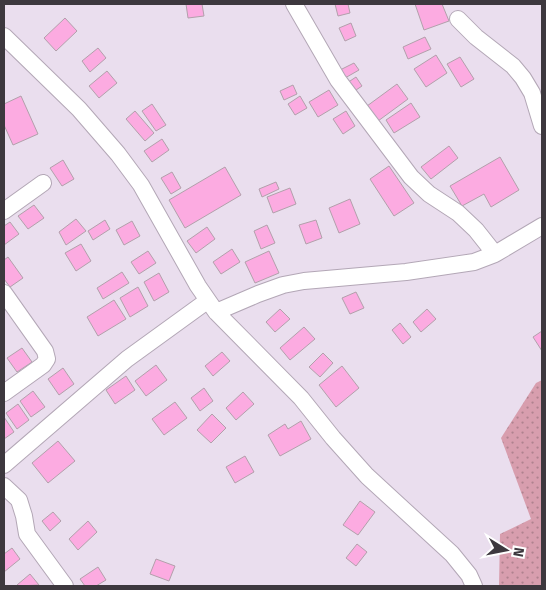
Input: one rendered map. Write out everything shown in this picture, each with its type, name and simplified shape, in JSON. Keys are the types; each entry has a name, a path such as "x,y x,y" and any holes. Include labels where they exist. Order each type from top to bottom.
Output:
{"street":[{"path":"294,4 338,80 412,178 429,194 458,213 476,230 495,254"},
{"path":"458,19 476,37 513,66 524,78 532,93 542,126"},
{"path":"4,36 79,109 118,154 141,185 211,306 301,398 367,476 452,554 469,575 474,586"},
{"path":"4,211 43,183"},
{"path":"4,465 127,360 211,306 295,283 436,268 474,262 495,254 542,226"},
{"path":"4,293 45,351 47,359 43,365 4,393"},
{"path":"4,486 19,500 27,534 65,586"}],"shaded area":[{"path":"542,380 542,586 499,586 500,534 531,519 501,438 536,383"}],"building":[{"path":"186,4 202,4 204,16 188,18"},
{"path":"335,4 348,4 350,13 338,16"},
{"path":"415,4 442,4 449,21 424,30"},
{"path":"65,18 77,31 56,51 44,38"},
{"path":"351,23 356,36 345,41 339,28"},
{"path":"425,37 431,49 408,59 403,47"},
{"path":"98,48 106,58 90,72 82,61"},
{"path":"436,55 447,73 426,87 414,69"},
{"path":"460,57 474,79 461,87 447,64"},
{"path":"354,63 359,70 345,78 340,70"},
{"path":"107,71 117,83 99,98 89,86"},
{"path":"356,77 362,86 353,92 347,83"},
{"path":"397,84 408,99 378,121 367,106"},
{"path":"293,85 297,94 284,100 280,91"},
{"path":"329,90 338,105 318,117 309,102"},
{"path":"21,96 38,134 13,145 4,125 4,104"},
{"path":"300,96 307,108 295,115 288,104"},
{"path":"411,103 420,117 394,133 386,120"},
{"path":"152,104 166,125 156,131 142,111"},
{"path":"135,111 154,133 145,141 126,119"},
{"path":"346,111 355,126 343,134 333,119"},
{"path":"162,139 169,150 152,162 144,151"},
{"path":"449,146 458,158 431,179 421,167"},
{"path":"500,157 519,190 491,207 484,194 462,206 450,186"},
{"path":"63,160 74,179 62,186 50,168"},
{"path":"389,166 414,203 394,216 370,179"},
{"path":"225,167 241,195 185,228 169,200"},
{"path":"172,172 181,188 171,194 161,178"},
{"path":"276,182 279,189 262,197 259,189"},
{"path":"290,188 296,204 273,213 267,197"},
{"path":"350,199 360,224 339,233 329,208"},
{"path":"34,205 44,218 28,229 18,216"},
{"path":"76,219 86,231 66,245 59,232"},
{"path":"105,220 110,229 93,240 88,231"},
{"path":"316,220 322,238 306,244 299,225"},
{"path":"132,221 140,236 124,245 116,230"},
{"path":"10,222 19,234 4,245 4,226"},
{"path":"267,225 275,243 261,249 254,231"},
{"path":"207,227 215,239 196,253 187,241"},
{"path":"81,244 91,261 76,271 65,253"},
{"path":"232,249 240,262 221,274 213,262"},
{"path":"148,251 156,263 139,274 131,262"},
{"path":"269,251 279,273 255,283 245,262"},
{"path":"8,257 23,278 10,287 4,279 4,260"},
{"path":"122,272 129,283 103,299 97,288"},
{"path":"159,273 169,292 154,301 144,282"},
{"path":"138,287 148,306 130,317 120,298"},
{"path":"356,292 364,308 350,314 342,298"},
{"path":"114,300 126,319 98,336 87,317"},
{"path":"280,309 290,319 275,332 266,322"},
{"path":"427,309 436,319 421,332 413,322"},
{"path":"400,323 411,337 403,344 392,330"},
{"path":"304,327 315,339 290,360 280,348"},
{"path":"542,331 542,351 533,337"},
{"path":"22,348 32,362 17,372 7,358"},
{"path":"222,352 230,361 213,376 205,366"},
{"path":"323,353 333,363 320,377 309,367"},
{"path":"156,365 167,380 146,396 135,381"},
{"path":"342,366 359,388 336,407 319,385"},
{"path":"63,368 74,384 59,395 48,379"},
{"path":"126,376 135,390 115,404 106,390"},
{"path":"204,388 213,401 200,411 191,398"},
{"path":"33,391 45,407 31,417 20,401"},
{"path":"243,392 254,404 236,420 226,408"},
{"path":"175,402 187,418 164,435 152,419"},
{"path":"18,404 29,420 17,429 6,413"},
{"path":"212,414 226,428 211,443 197,430"},
{"path":"4,417 14,432 4,439"},
{"path":"301,421 311,439 280,456 268,435 285,424 288,429"},
{"path":"58,441 75,461 48,483 32,463"},
{"path":"245,456 254,472 235,483 226,467"},
{"path":"360,501 375,512 358,535 343,525"},
{"path":"53,512 61,521 50,531 42,521"},
{"path":"88,521 97,532 78,550 69,539"},
{"path":"357,544 367,552 356,566 346,558"},
{"path":"12,548 20,559 4,572 4,554"},
{"path":"156,559 175,566 169,581 150,574"},
{"path":"98,567 106,580 96,586 85,586 80,579"},
{"path":"30,574 39,585 17,585"}]}
